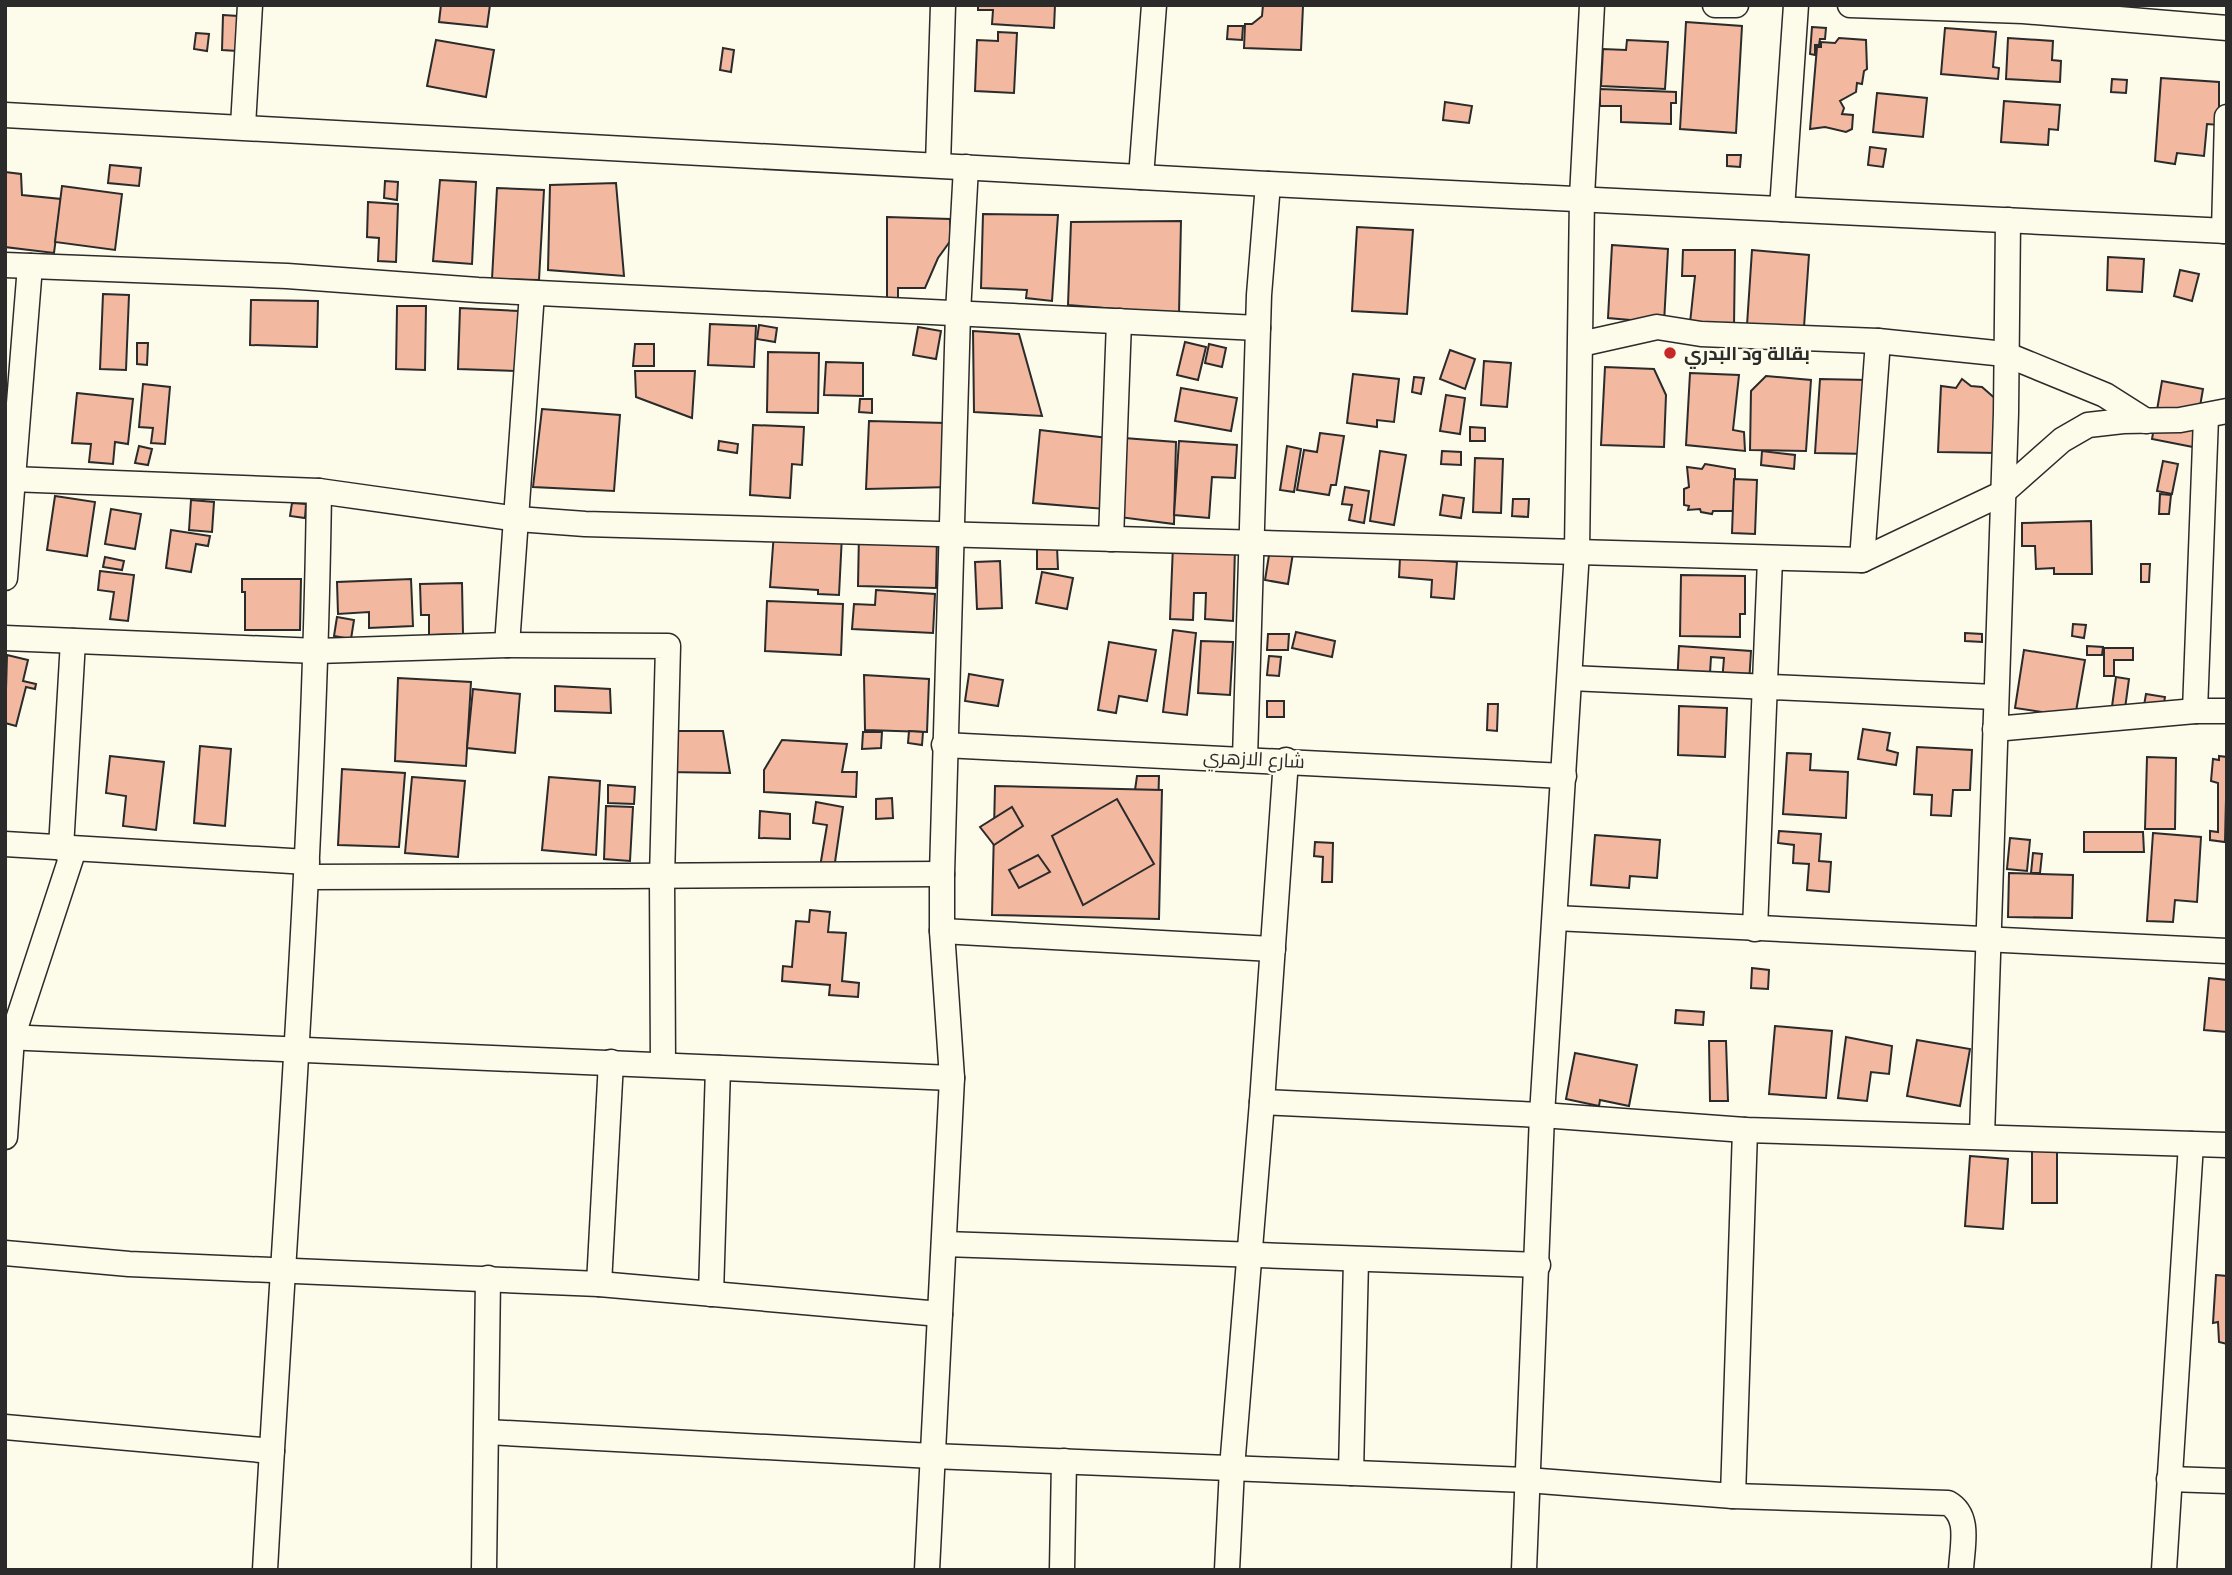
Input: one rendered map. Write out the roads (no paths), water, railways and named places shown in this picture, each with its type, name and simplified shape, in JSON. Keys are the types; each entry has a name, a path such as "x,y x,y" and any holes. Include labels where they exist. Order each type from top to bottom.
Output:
{"street":[{"path":"243,126 250,5"},
{"path":"938,166 943,5"},
{"path":"1141,177 1154,5"},
{"path":"1524,1570 1542,1115 1577,551 1582,197 1592,5"},
{"path":"1715,5 1736,5"},
{"path":"1782,209 1796,5"},
{"path":"1850,5 2023,8 2227,29"},
{"path":"5,115 1268,184 1582,197 2225,231 2227,117"},
{"path":"927,1570 952,1078 942,931 942,874 958,313 966,167"},
{"path":"1245,758 1249,542 1258,328 1268,184"},
{"path":"1982,1136 2008,220"},
{"path":"5,265 287,276 532,293 1258,328"},
{"path":"5,578 30,267"},
{"path":"507,645 532,293"},
{"path":"1111,539 1119,321"},
{"path":"1581,344 1657,327 1768,339 1878,341 2006,354 2105,395 2146,421"},
{"path":"1862,560 1878,341"},
{"path":"11,479 319,491 518,519 585,524 1862,560 2001,494 2045,453 2088,425 2216,414 2195,711"},
{"path":"265,1570 298,1050 317,650 319,491"},
{"path":"1755,929 1770,559"},
{"path":"5,638 317,650 507,645 668,646 662,878 663,1065"},
{"path":"5,1137 9,1038 68,848 73,641"},
{"path":"1570,678 1995,697"},
{"path":"1995,729 2195,711 2227,711"},
{"name":"شارع الازهري","path":"944,744 1564,776"},
{"path":"1227,1570 1232,1468 1286,760"},
{"path":"5,844 307,870 662,878 942,874"},
{"path":"1555,918 2227,951"},
{"path":"942,931 1273,949"},
{"path":"9,1038 952,1078"},
{"path":"599,1284 611,1062"},
{"path":"711,1294 718,1068"},
{"path":"1262,1102 1542,1115 1745,1130 2227,1145"},
{"path":"1733,1496 1745,1130"},
{"path":"2164,1570 2191,1144"},
{"path":"944,1244 1538,1265"},
{"path":"5,1252 129,1264 599,1284 940,1314"},
{"path":"1351,1473 1356,1259"},
{"path":"484,1570 488,1278"},
{"path":"5,1427 272,1451"},
{"path":"487,1432 932,1456 1527,1480 1733,1496 1948,1503 1958,1509 1963,1519 1961,1570"},
{"path":"1062,1570 1064,1461"},
{"path":"2169,1479 2227,1481"}],"place":[{"name":"بقالة ود البدري","path":"1670,353"}]}
